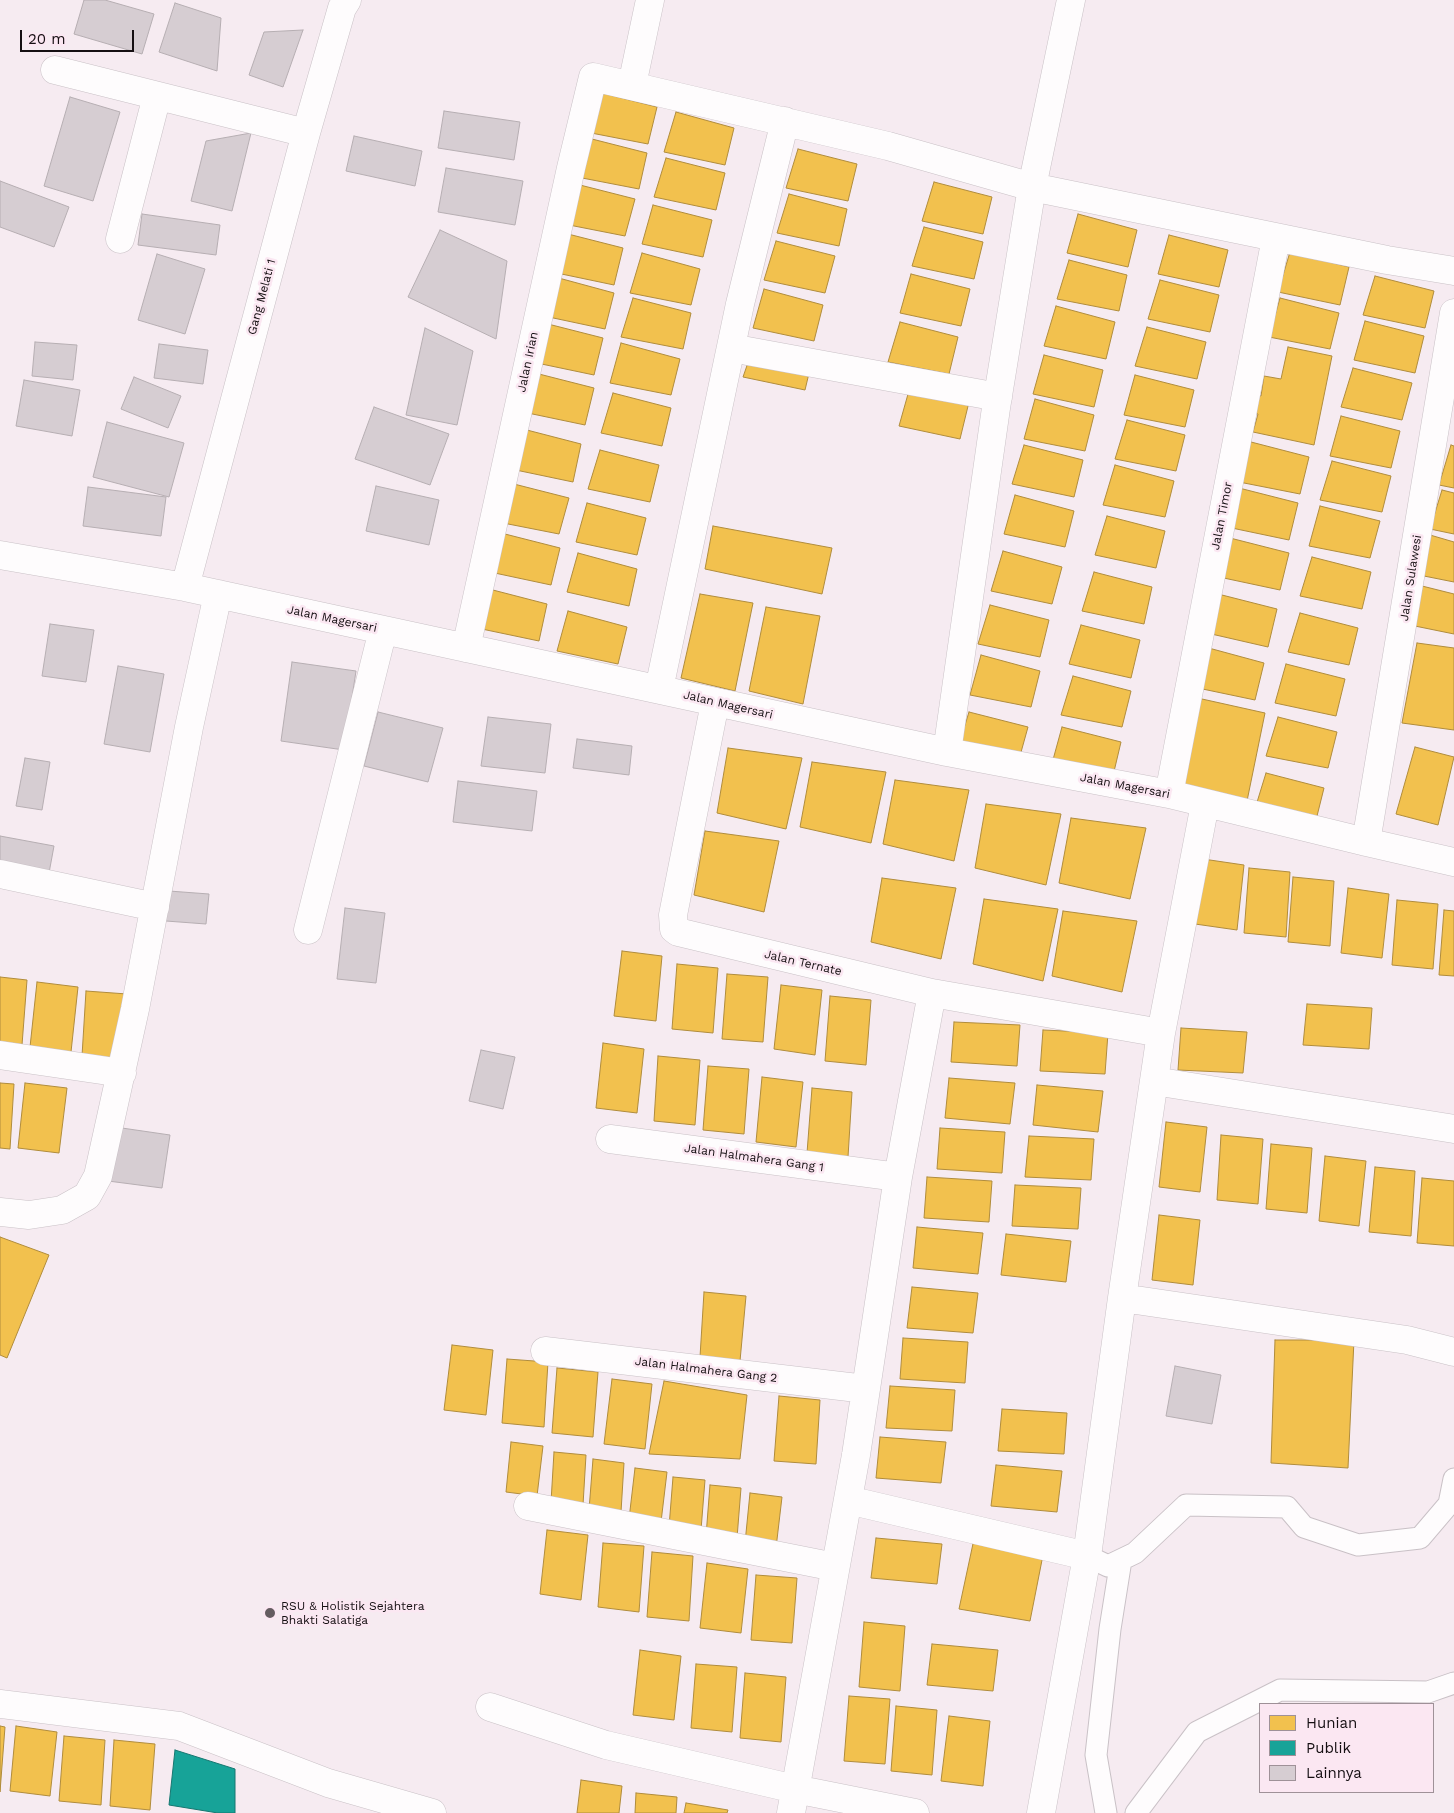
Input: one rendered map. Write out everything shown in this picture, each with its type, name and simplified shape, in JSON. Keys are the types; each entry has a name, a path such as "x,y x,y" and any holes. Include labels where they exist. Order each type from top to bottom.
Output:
{"street":[{"path":"650,0 632,85 888,146 1032,187 1171,214 1276,238 1454,271"},
{"path":"947,752 998,397 1032,187 1071,0"},
{"name":"Gang Melati 1","path":"185,587 306,132 344,4"},
{"path":"55,70 306,132"},
{"name":"Jalan Irian","path":"466,648 571,168 593,77 632,85"},
{"path":"120,239 157,96"},
{"path":"659,689 731,348 784,121"},
{"name":"Jalan Timor","path":"1169,794 1276,238"},
{"name":"Jalan Sulawesi","path":"1366,842 1454,313"},
{"path":"731,348 998,397"},
{"name":"Jalan Magersari","path":"0,555 185,587 947,752 1169,794 1454,862"},
{"path":"0,1212 29,1215 62,1210 87,1196 98,1176 122,1072 218,594"},
{"path":"308,930 383,630"},
{"name":"Jalan Ternate","path":"715,703 672,915 674,929 683,934 932,993 1161,1034"},
{"path":"1041,1813 1087,1556 1122,1298 1161,1034 1205,804"},
{"path":"0,874 155,907"},
{"path":"793,1801 848,1500 898,1177 932,993"},
{"path":"0,1055 122,1072"},
{"path":"1154,1081 1454,1129"},
{"name":"Jalan Halmahera Gang 1","path":"610,1139 898,1177"},
{"path":"1122,1298 1407,1340 1454,1352"},
{"name":"Jalan Halmahera Gang 2","path":"545,1351 866,1390"},
{"path":"848,1500 1087,1556"},
{"path":"528,1506 836,1567"},
{"path":"0,1704 179,1726 328,1783 432,1813"},
{"path":"490,1707 606,1745 793,1801 915,1813"}],"lane":[{"path":"1087,1556 1108,1566 1136,1553 1186,1505 1287,1507 1304,1527 1358,1545 1420,1538 1449,1504 1454,1479"},
{"path":"1106,1813 1096,1756 1110,1629 1121,1560"},
{"path":"1136,1813 1197,1732 1280,1690 1428,1692 1454,1683"}],"building: Hunian":[{"path":"598,92 657,107 648,144 586,132"},
{"path":"676,112 734,128 725,165 664,152"},
{"path":"588,138 647,153 639,189 577,177"},
{"path":"798,149 857,164 848,201 786,188"},
{"path":"666,158 725,173 716,210 654,197"},
{"path":"934,182 992,197 983,234 922,221"},
{"path":"576,184 635,199 625,236 564,224"},
{"path":"789,194 847,209 839,246 777,233"},
{"path":"653,205 712,220 703,257 642,244"},
{"path":"1078,214 1137,230 1128,267 1067,253"},
{"path":"924,227 983,242 974,279 912,266"},
{"path":"564,233 623,248 614,285 552,272"},
{"path":"1169,235 1228,250 1219,287 1158,274"},
{"path":"776,241 835,256 825,293 764,280"},
{"path":"1290,252 1349,267 1340,305 1278,292"},
{"path":"642,253 700,269 691,305 630,293"},
{"path":"1069,260 1127,275 1119,311 1057,299"},
{"path":"911,274 970,289 961,326 900,313"},
{"path":"1375,276 1434,291 1425,328 1363,315"},
{"path":"555,277 614,293 605,329 544,316"},
{"path":"1160,280 1219,295 1210,332 1148,319"},
{"path":"764,289 823,305 814,341 753,328"},
{"path":"633,298 691,313 683,349 621,337"},
{"path":"1280,298 1339,313 1330,349 1269,337"},
{"path":"1056,306 1115,322 1106,359 1044,346"},
{"path":"1365,321 1424,336 1415,373 1354,360"},
{"path":"900,322 958,337 949,374 888,362"},
{"path":"544,323 603,338 594,375 532,362"},
{"path":"1147,327 1206,342 1197,379 1135,366"},
{"path":"621,343 680,359 671,395 610,383"},
{"path":"1288,347 1332,356 1314,445 1253,432 1258,414 1246,412 1249,393 1261,396 1264,376 1281,379"},
{"path":"751,354 810,369 805,390 743,377"},
{"path":"1044,355 1103,370 1094,407 1033,394"},
{"path":"1353,368 1412,383 1402,420 1341,407"},
{"path":"535,373 594,388 585,425 523,412"},
{"path":"1135,375 1194,390 1185,427 1124,415"},
{"path":"910,387 969,402 960,439 899,426"},
{"path":"613,393 671,408 662,446 601,433"},
{"path":"1035,399 1094,415 1085,451 1024,439"},
{"path":"1341,416 1400,431 1391,468 1330,456"},
{"path":"1127,420 1185,435 1176,471 1115,459"},
{"path":"523,429 581,444 573,482 511,469"},
{"path":"1251,442 1309,457 1300,494 1239,482"},
{"path":"1024,445 1083,460 1074,497 1012,484"},
{"path":"1451,445 1454,446 1454,488 1439,485"},
{"path":"600,450 659,465 650,502 588,489"},
{"path":"1332,461 1391,476 1382,512 1320,500"},
{"path":"1115,465 1174,481 1165,517 1103,505"},
{"path":"510,483 569,498 559,534 498,522"},
{"path":"1239,488 1298,503 1289,540 1227,527"},
{"path":"1442,490 1454,493 1454,534 1430,529"},
{"path":"1015,495 1074,511 1065,547 1004,534"},
{"path":"587,503 646,518 637,555 576,542"},
{"path":"1320,506 1380,521 1370,558 1309,546"},
{"path":"1107,516 1165,531 1156,568 1095,555"},
{"path":"713,526 832,548 822,594 705,569"},
{"path":"501,533 560,548 551,585 490,572"},
{"path":"1430,535 1454,542 1454,582 1419,575"},
{"path":"1230,538 1289,553 1280,590 1219,577"},
{"path":"1003,551 1062,567 1052,604 991,591"},
{"path":"578,553 637,569 629,606 567,592"},
{"path":"1312,557 1371,572 1362,609 1300,596"},
{"path":"1094,572 1152,587 1144,624 1082,611"},
{"path":"1422,586 1454,594 1454,634 1410,625"},
{"path":"489,589 547,604 539,641 477,628"},
{"path":"700,594 753,603 735,691 681,678"},
{"path":"1218,594 1277,609 1268,647 1207,633"},
{"path":"990,605 1049,620 1040,657 978,644"},
{"path":"766,607 820,616 803,704 749,691"},
{"path":"568,611 627,627 618,664 557,651"},
{"path":"1300,613 1358,628 1349,665 1288,652"},
{"path":"1081,625 1140,640 1131,678 1069,664"},
{"path":"1417,643 1454,648 1454,730 1402,723"},
{"path":"1205,647 1264,663 1255,700 1193,687"},
{"path":"981,655 1040,671 1031,707 970,695"},
{"path":"1286,664 1345,679 1336,716 1275,703"},
{"path":"1073,676 1131,691 1122,727 1061,715"},
{"path":"1193,697 1265,713 1247,801 1175,787"},
{"path":"969,712 1028,727 1018,763 957,751"},
{"path":"1278,717 1337,732 1328,768 1266,756"},
{"path":"1062,727 1121,742 1112,780 1051,767"},
{"path":"1415,747 1454,757 1438,825 1396,814"},
{"path":"728,748 802,758 786,829 717,813"},
{"path":"812,762 886,772 871,843 800,827"},
{"path":"1266,773 1324,788 1315,824 1254,812"},
{"path":"895,780 969,790 954,861 883,844"},
{"path":"986,804 1061,814 1046,885 975,868"},
{"path":"1071,818 1146,828 1130,899 1059,883"},
{"path":"705,831 779,841 764,912 694,895"},
{"path":"1203,859 1244,865 1237,930 1195,924"},
{"path":"1249,868 1290,872 1286,937 1244,933"},
{"path":"1293,877 1334,881 1330,946 1288,942"},
{"path":"882,878 956,888 941,959 871,942"},
{"path":"1348,888 1389,894 1382,958 1341,953"},
{"path":"984,899 1058,909 1043,981 973,964"},
{"path":"1397,900 1438,904 1433,969 1392,965"},
{"path":"1444,910 1454,911 1454,976 1439,975"},
{"path":"1063,911 1137,921 1122,992 1052,976"},
{"path":"622,951 662,956 656,1021 614,1016"},
{"path":"677,964 718,968 713,1033 672,1029"},
{"path":"727,974 768,977 763,1042 722,1039"},
{"path":"0,977 27,980 22,1045 0,1043"},
{"path":"37,982 78,987 71,1052 30,1047"},
{"path":"781,985 822,990 815,1055 774,1049"},
{"path":"86,991 127,994 123,1059 82,1056"},
{"path":"830,996 871,1000 866,1065 825,1061"},
{"path":"1307,1004 1372,1008 1369,1049 1303,1045"},
{"path":"954,1022 1020,1025 1017,1066 951,1062"},
{"path":"1181,1028 1247,1032 1243,1073 1178,1070"},
{"path":"1043,1030 1108,1033 1105,1074 1040,1071"},
{"path":"603,1043 644,1049 637,1113 596,1108"},
{"path":"658,1056 700,1060 695,1125 654,1121"},
{"path":"708,1066 749,1069 744,1134 703,1130"},
{"path":"762,1077 803,1082 796,1147 756,1142"},
{"path":"949,1078 1015,1083 1010,1124 945,1118"},
{"path":"0,1083 14,1084 10,1149 0,1148"},
{"path":"25,1083 67,1088 59,1153 18,1148"},
{"path":"1037,1085 1103,1091 1098,1132 1033,1125"},
{"path":"812,1088 852,1092 848,1157 807,1153"},
{"path":"1166,1122 1207,1127 1200,1192 1159,1187"},
{"path":"940,1128 1005,1132 1002,1173 937,1169"},
{"path":"1221,1135 1263,1139 1258,1204 1217,1200"},
{"path":"1029,1136 1094,1139 1091,1180 1025,1177"},
{"path":"1271,1144 1312,1148 1307,1213 1266,1209"},
{"path":"1325,1156 1366,1161 1359,1226 1319,1221"},
{"path":"1375,1167 1415,1171 1411,1236 1369,1232"},
{"path":"927,1177 992,1181 989,1222 924,1218"},
{"path":"1422,1178 1454,1181 1454,1246 1417,1243"},
{"path":"1015,1185 1081,1188 1078,1229 1012,1226"},
{"path":"1159,1215 1200,1220 1193,1285 1152,1280"},
{"path":"917,1227 983,1233 978,1274 913,1268"},
{"path":"1006,1234 1071,1241 1066,1282 1001,1275"},
{"path":"0,1237 49,1255 7,1358 0,1355"},
{"path":"912,1287 978,1293 973,1333 907,1328"},
{"path":"704,1292 746,1296 740,1361 700,1357"},
{"path":"903,1338 968,1342 965,1383 900,1379"},
{"path":"1275,1340 1354,1340 1348,1468 1271,1463"},
{"path":"452,1345 493,1350 486,1415 444,1410"},
{"path":"507,1359 548,1362 544,1427 502,1423"},
{"path":"557,1368 598,1372 593,1437 552,1433"},
{"path":"612,1379 652,1384 645,1449 604,1444"},
{"path":"664,1381 747,1395 740,1459 649,1454"},
{"path":"890,1386 955,1390 952,1431 886,1428"},
{"path":"779,1396 820,1400 816,1464 774,1461"},
{"path":"1002,1409 1067,1413 1064,1454 998,1451"},
{"path":"880,1437 946,1442 941,1483 876,1478"},
{"path":"511,1442 543,1446 537,1496 506,1492"},
{"path":"554,1452 586,1455 583,1505 551,1502"},
{"path":"593,1459 624,1463 621,1512 589,1510"},
{"path":"996,1465 1062,1471 1057,1512 991,1506"},
{"path":"635,1468 667,1472 661,1522 629,1519"},
{"path":"673,1477 705,1480 701,1530 669,1527"},
{"path":"710,1485 741,1488 737,1538 706,1536"},
{"path":"750,1493 782,1497 776,1548 745,1543"},
{"path":"547,1530 588,1535 581,1600 540,1594"},
{"path":"876,1538 942,1544 937,1584 871,1578"},
{"path":"974,1539 1043,1555 1030,1621 959,1609"},
{"path":"603,1543 644,1546 639,1612 598,1607"},
{"path":"652,1552 693,1556 689,1621 647,1617"},
{"path":"707,1563 748,1569 741,1633 700,1628"},
{"path":"756,1575 797,1578 792,1643 751,1640"},
{"path":"864,1622 905,1626 900,1691 859,1687"},
{"path":"932,1644 998,1650 993,1691 927,1685"},
{"path":"640,1650 681,1656 674,1720 633,1715"},
{"path":"696,1664 737,1667 732,1732 691,1728"},
{"path":"745,1673 786,1677 781,1742 740,1738"},
{"path":"849,1696 890,1699 885,1764 844,1761"},
{"path":"896,1706 937,1710 932,1775 891,1771"},
{"path":"949,1716 990,1721 983,1786 941,1781"},
{"path":"0,1726 5,1727 0,1792"},
{"path":"16,1726 57,1732 50,1796 10,1791"},
{"path":"64,1736 105,1740 101,1805 59,1801"},
{"path":"114,1740 155,1744 150,1810 110,1806"},
{"path":"581,1780 622,1786 619,1813 577,1813"},
{"path":"636,1793 677,1797 676,1813 635,1813"},
{"path":"686,1803 728,1810 727,1813 684,1813"}],"building: Publik":[{"path":"175,1750 235,1769 235,1813 218,1813 169,1805"}],"building: Lainnya":[{"path":"84,0 105,0 154,14 142,54 74,34"},
{"path":"175,3 221,18 217,71 159,52"},
{"path":"303,30 283,87 249,75 264,32"},
{"path":"70,97 120,112 93,201 44,186"},
{"path":"444,111 520,122 514,160 438,148"},
{"path":"251,133 232,211 191,201 206,141"},
{"path":"354,136 422,151 415,186 346,171"},
{"path":"446,168 523,181 515,225 438,212"},
{"path":"0,181 69,207 54,247 0,227"},
{"path":"142,214 220,225 216,255 138,245"},
{"path":"440,230 507,261 496,339 408,297"},
{"path":"157,254 205,269 185,334 138,320"},
{"path":"425,328 473,351 457,425 406,415"},
{"path":"35,342 77,345 73,380 32,376"},
{"path":"159,344 208,350 203,384 154,378"},
{"path":"134,377 181,396 168,428 121,409"},
{"path":"24,380 80,390 72,436 16,426"},
{"path":"374,407 449,434 430,485 355,459"},
{"path":"107,422 184,443 169,497 93,477"},
{"path":"376,486 439,500 429,545 366,531"},
{"path":"88,487 166,497 161,536 83,526"},
{"path":"50,624 94,630 86,682 42,676"},
{"path":"292,662 356,671 344,750 281,741"},
{"path":"118,666 164,674 150,752 104,744"},
{"path":"378,712 443,728 428,782 364,766"},
{"path":"488,717 551,724 545,773 481,766"},
{"path":"577,739 632,746 629,775 573,768"},
{"path":"25,758 50,762 42,810 16,806"},
{"path":"458,781 537,791 532,831 453,822"},
{"path":"0,836 54,846 49,873 0,864"},
{"path":"169,891 209,894 206,924 166,921"},
{"path":"345,908 385,913 376,983 337,979"},
{"path":"481,1050 515,1057 503,1109 469,1101"},
{"path":"115,1127 170,1135 162,1188 108,1181"},
{"path":"1175,1366 1221,1375 1212,1424 1166,1416"}],"place":[{"name":"RSU & Holistik Sejahtera Bhakti Salatiga","path":"270,1613"}]}
